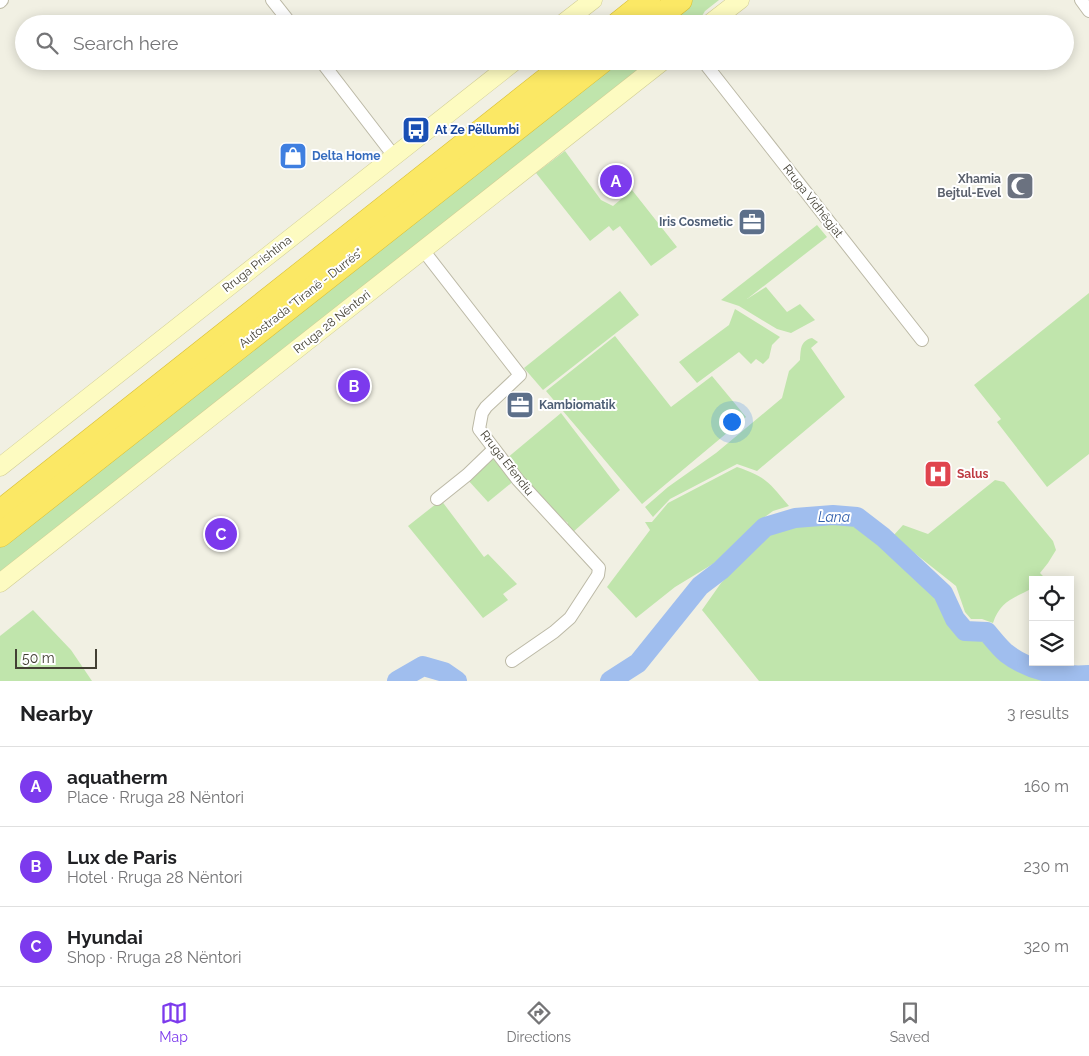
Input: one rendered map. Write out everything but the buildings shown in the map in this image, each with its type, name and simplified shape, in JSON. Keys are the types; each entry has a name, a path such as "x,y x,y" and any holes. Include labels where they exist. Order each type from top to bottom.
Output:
{"highway":[{"path":"629,15 648,0"},
{"path":"661,15 680,0"},
{"name":"Autostrada \"Tiranë - Durrës\"","path":"0,512 559,70"},
{"name":"Autostrada \"Tiranë - Durrës\"","path":"0,535 591,70"}],"main road":[{"path":"573,15 592,0"},
{"path":"721,15 740,0"},
{"name":"Rruga Prishtina","path":"0,467 504,70"},
{"name":"Rruga 28 Nëntori","path":"0,583 652,70"}],"street":[{"path":"272,0 284,15"},
{"path":"1081,0 1089,11"},
{"path":"327,70 394,156"},
{"name":"Rruga Vidhëgjat","path":"710,70 922,340"},
{"name":"Rruga Efendiu","path":"423,250 520,375 486,407 482,413 479,429 518,480 599,568 598,575 570,618 554,632 512,661"},
{"path":"437,499 494,449"}],"green space":[{"path":"689,0 719,0 703,15 670,15"},
{"path":"600,70 638,70 0,573 0,546 10,542"},
{"path":"565,151 601,200 613,206 632,190 677,247 651,266 620,226 613,231 609,226 590,241 536,173"},
{"path":"817,225 827,237 747,299 766,287 787,312 800,304 815,320 791,333 777,329 739,306 721,300"},
{"path":"620,291 639,315 543,390 524,368"},
{"path":"1089,293 1089,454 1047,487 997,422 1001,419 974,385"},
{"path":"735,309 780,337 772,345 769,358 763,364 756,359 751,364 739,352 697,383 679,362 729,325"},
{"path":"615,336 671,407 712,376 746,417 642,504 546,391"},
{"path":"812,338 818,342 811,348 845,397 757,471 737,464 670,499 653,517 645,507 668,487 716,453 782,398 789,371 800,360 803,343"},
{"path":"561,413 620,490 572,533 566,528 568,523 563,519 561,520 549,508 551,506 546,501 543,501 507,458"},
{"path":"493,457 515,480 488,502 467,479"},
{"path":"737,467 755,474 767,482 789,506 773,511 755,524 738,545 726,556 675,587 636,618 607,587 650,530 645,522 652,522 668,503"},
{"path":"995,480 1004,482 1053,541 1056,550 1040,573 1043,576 1029,576 1029,590 1008,601 1000,610 993,623 982,619 971,619 965,612 956,586 893,536 903,525 928,534"},
{"path":"441,500 484,557 488,554 517,584 503,594 508,600 483,618 408,526"},
{"path":"842,520 857,523 872,534 938,594 962,633 984,636 1002,654 1028,670 1064,681 759,681 702,610 721,583 768,534 793,525 817,521"},
{"path":"33,610 71,650 92,681 0,681 0,636"}],"waterway":[{"name":"Lana","path":"610,681 638,663 700,586 721,570 765,527 795,518 833,515 857,517 883,537 943,593 955,619 965,631 987,632 1006,653 1025,664 1045,672 1089,675"},
{"name":"Lana","path":"397,681 423,666 444,672 457,681"}],"place":[{"name":"At Ze Pëllumbi","path":"416,130"},
{"name":"Delta Home","path":"293,156"},
{"name":"aquatherm","path":"616,181"},
{"name":"Xhamia Bejtul-Evel","path":"1020,186"},
{"name":"Iris Cosmetic","path":"752,222"},
{"name":"Lux de Paris","path":"354,386"},
{"name":"Kambiomatik","path":"520,405"},
{"name":"Salus","path":"938,474"},
{"name":"Hyundai","path":"221,534"}]}
